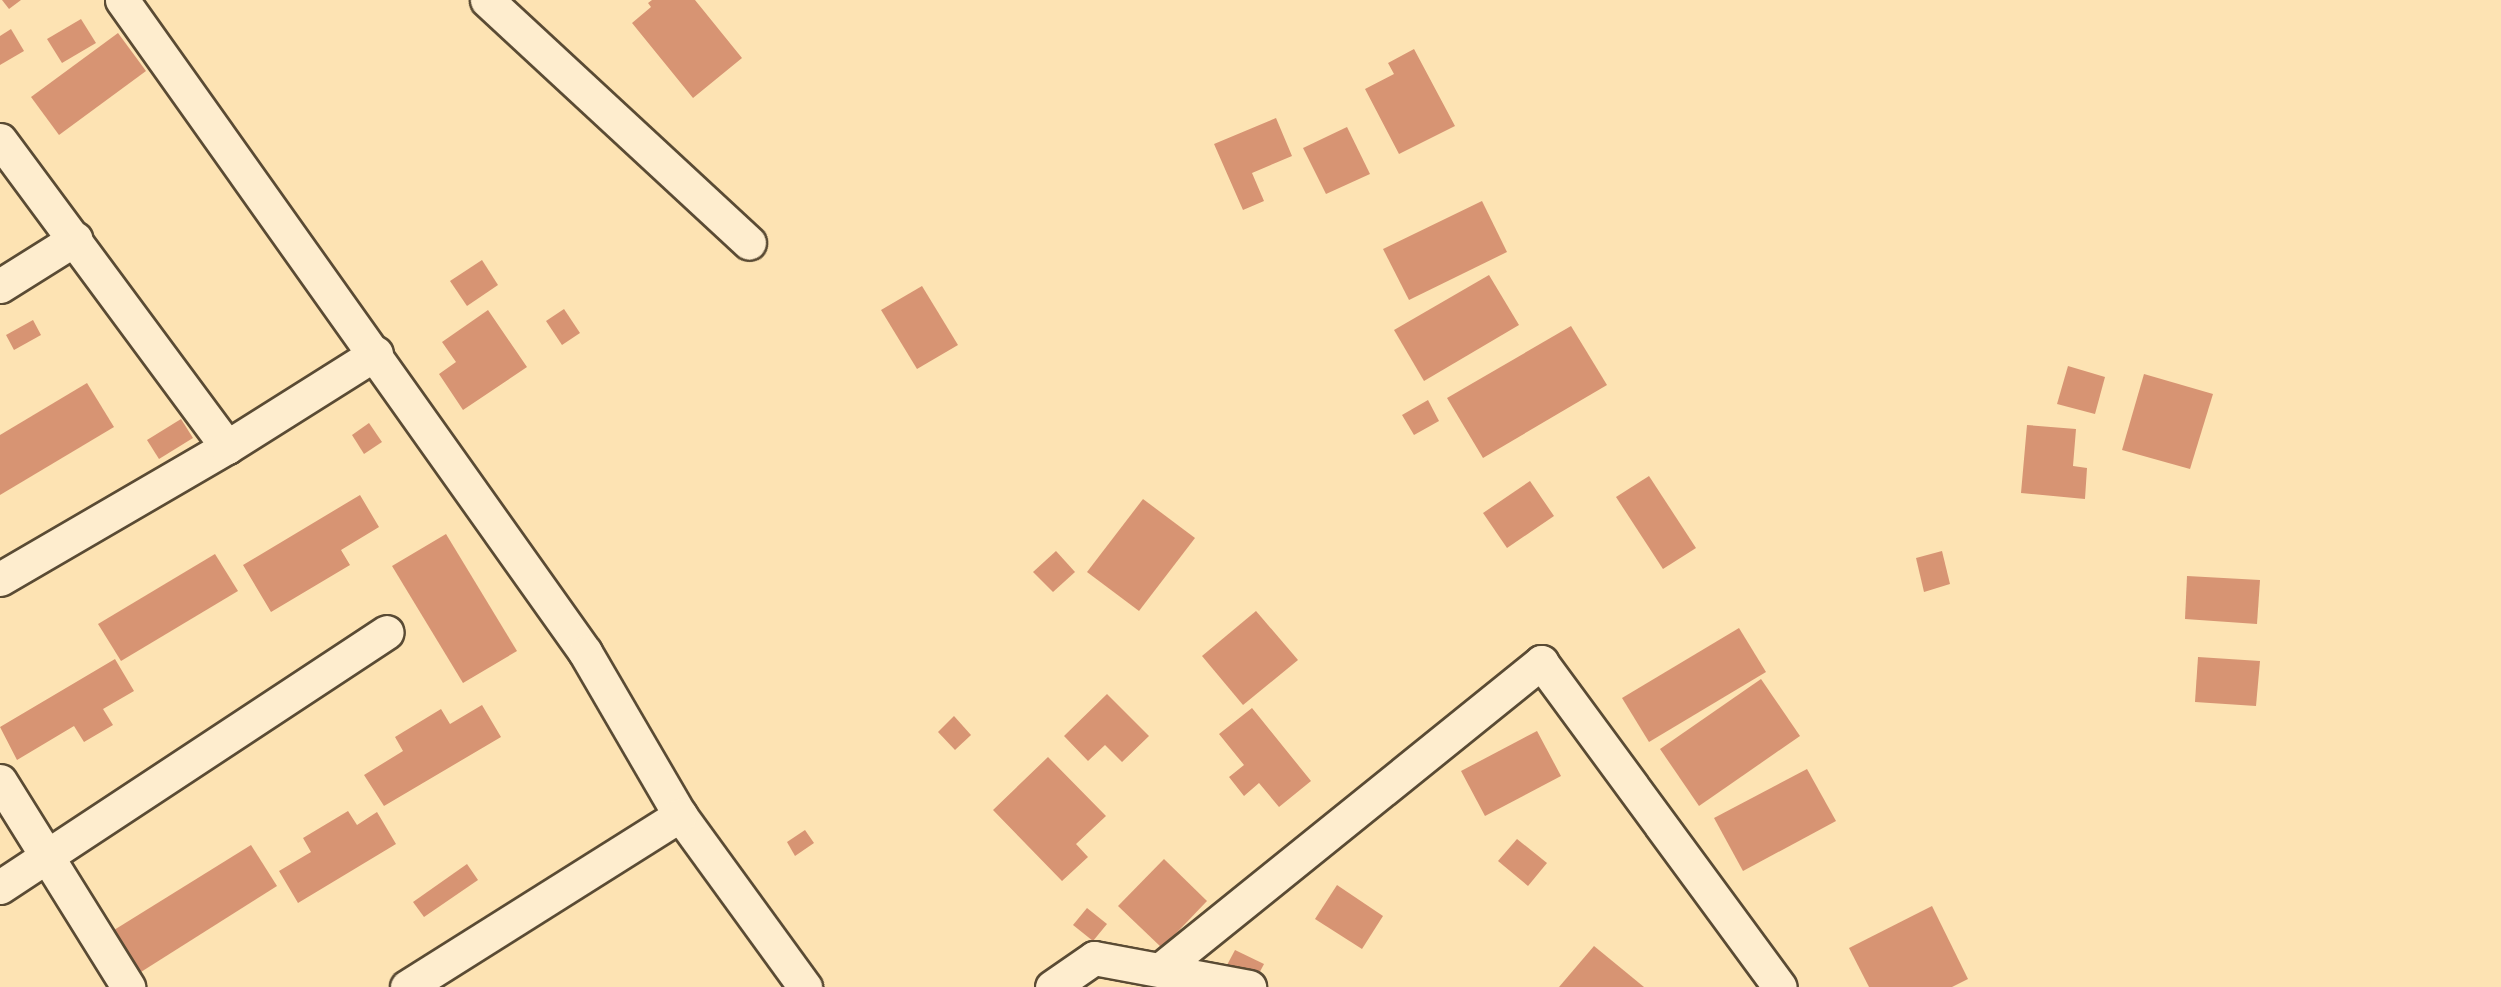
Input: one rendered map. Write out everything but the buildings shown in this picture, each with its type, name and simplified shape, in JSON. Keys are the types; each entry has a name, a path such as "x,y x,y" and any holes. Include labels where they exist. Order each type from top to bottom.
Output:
{"street":[{"path":"122,0 376,353 585,652 680,815 805,987"},
{"path":"487,0 749,243"},
{"path":"0,140 227,447"},
{"path":"0,286 75,240"},
{"path":"0,579 227,447 376,353"},
{"path":"0,887 386,632"},
{"path":"1161,969 1541,662 1780,987"},
{"path":"0,781 45,859 128,987"},
{"path":"407,987 680,815"},
{"path":"1052,987 1094,958 1249,987"}]}
